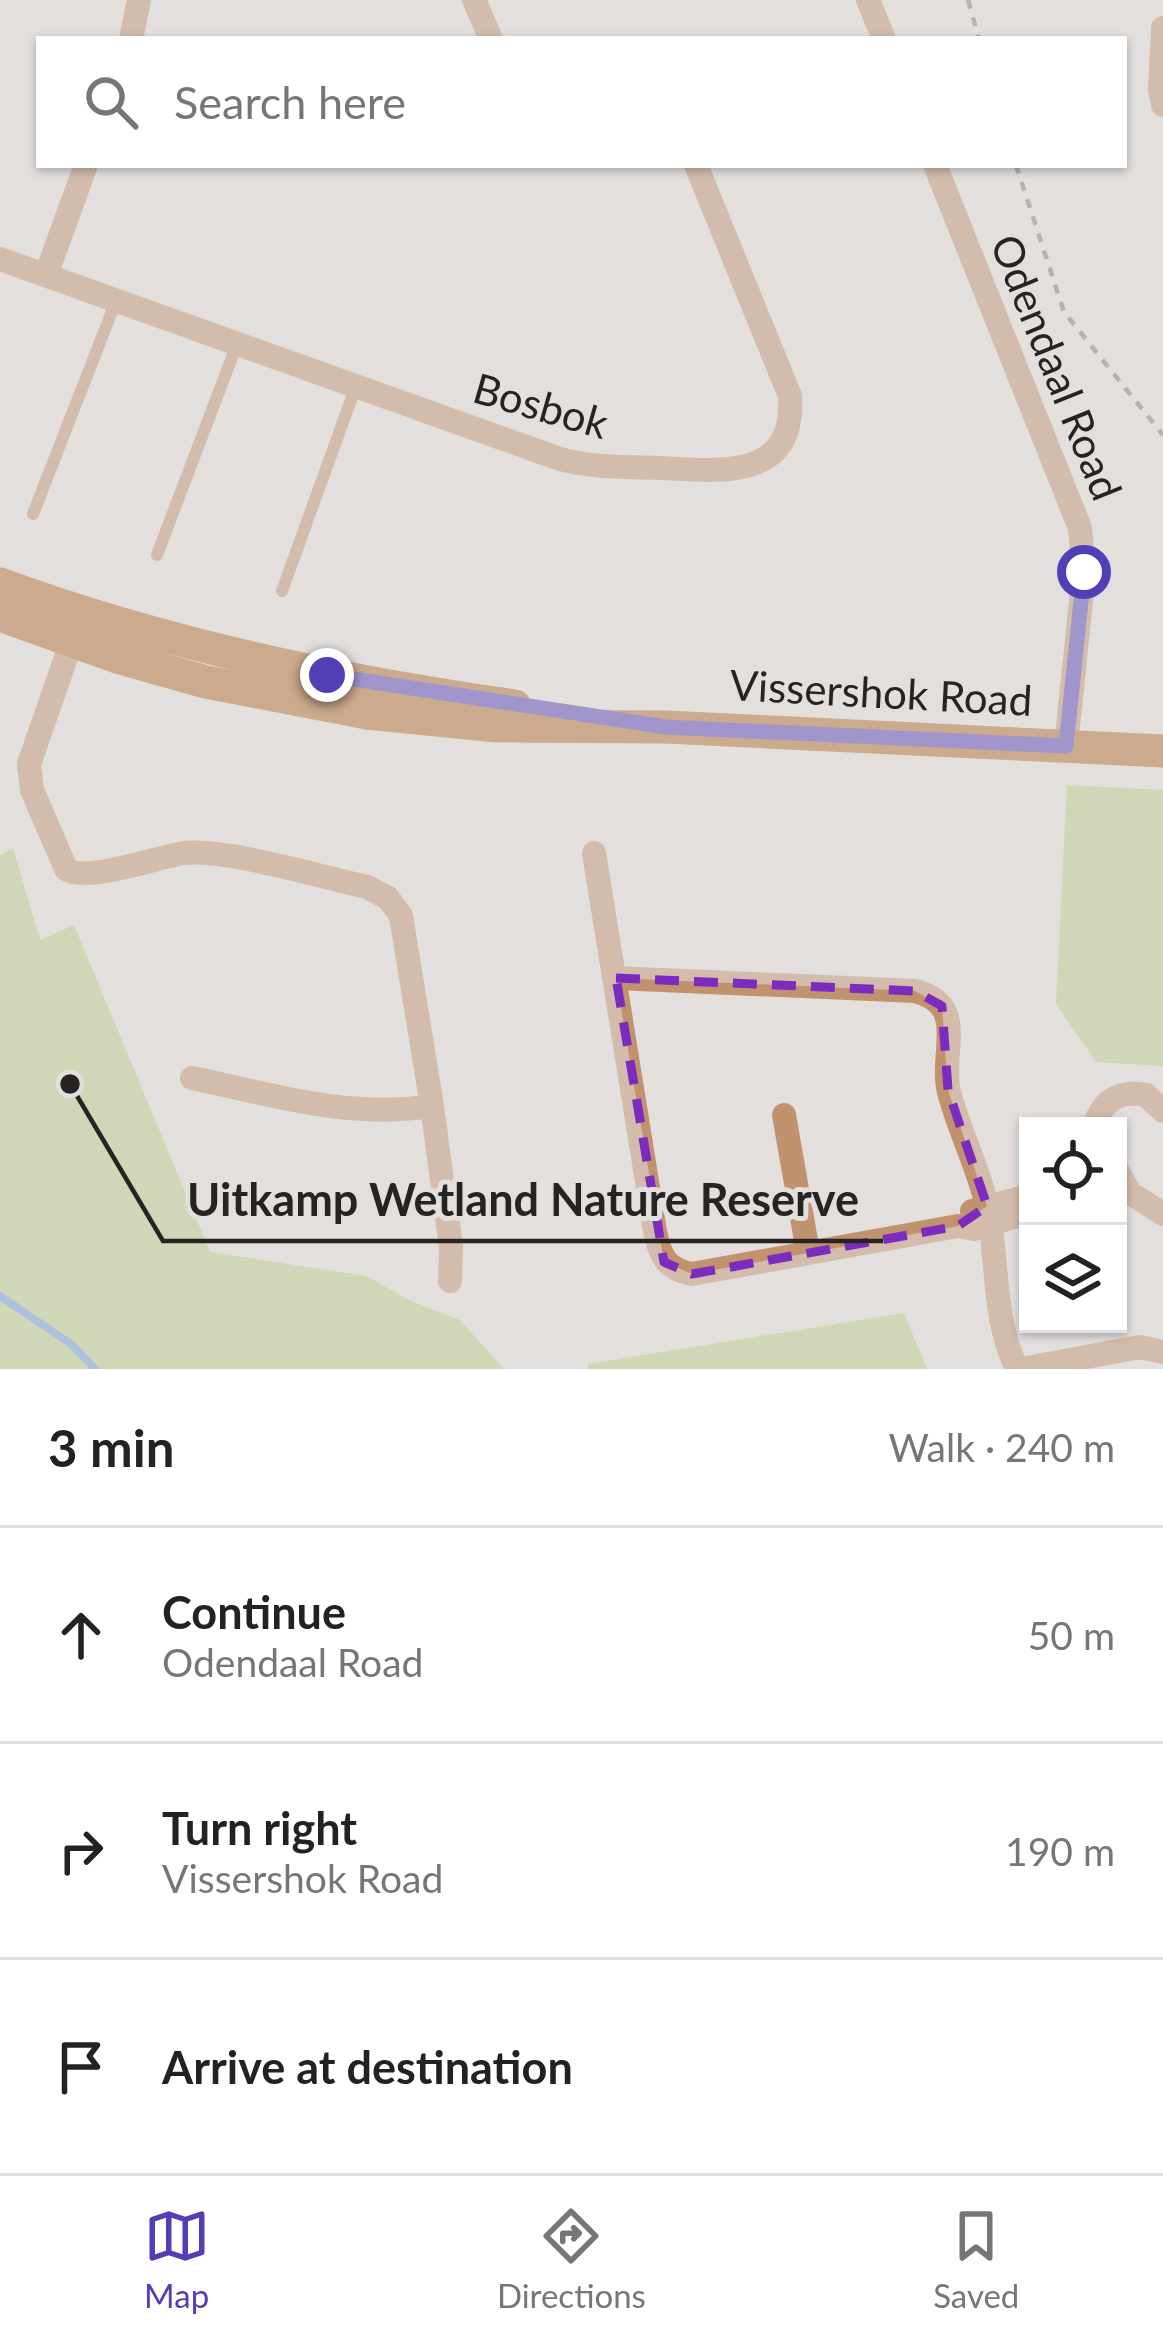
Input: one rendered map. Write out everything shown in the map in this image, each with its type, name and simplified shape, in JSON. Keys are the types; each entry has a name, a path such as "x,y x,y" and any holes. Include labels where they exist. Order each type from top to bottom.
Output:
{"main road":[{"path":"0,584 77,627"},
{"path":"0,614 77,627"},
{"name":"Vissershok Road","path":"77,627 206,682 367,713 497,726 666,727 1163,751"}],"street":[{"path":"132,36 139,0"},
{"path":"474,0 489,36"},
{"path":"868,0 876,36"},
{"path":"1163,28 1163,106"},
{"path":"46,275 85,168"},
{"name":"Bosbok","path":"0,259 579,464 730,471 758,464 779,445 786,432 790,396 697,168"},
{"name":"Odendaal Road","path":"936,168 1079,528 1084,572 1066,746"},
{"path":"77,627 30,754 28,772 66,869 83,874 208,853 367,887 388,898 403,924 451,1247 450,1281"},
{"path":"594,853 655,1231 664,1262 692,1274 958,1226 974,1229 989,1215 1019,1200"},
{"path":"616,978 929,995 948,1017 948,1090 976,1160 989,1215 998,1319 1018,1369 1140,1347 1163,1352"},
{"path":"192,1078 350,1111 380,1113 432,1106"},
{"path":"1099,1117 1117,1095 1146,1095 1163,1111"},
{"path":"784,1115 808,1252"},
{"path":"1127,1187 1137,1200 1163,1214"},
{"path":"989,1215 1019,1214"}],"lane":[{"path":"33,514 116,300"},
{"path":"157,555 237,344"},
{"path":"282,591 356,386"}],"path":[{"path":"968,0 978,36"},
{"path":"1017,168 1064,312 1163,434"}],"highlighted area":[{"path":"616,978 915,991 942,1006 948,1090 987,1206 958,1226 692,1274 664,1262"}],"green space":[{"path":"1067,785 1163,790 1163,1066 1096,1062 1056,1004"},
{"path":"13,848 40,940 74,925 210,1252 366,1276 460,1320 504,1369 0,1369 0,855"},
{"path":"904,1313 927,1369 588,1369 588,1364"}],"waterway":[{"path":"0,1296 71,1344 95,1369"}],"place":[{"name":"Uitkamp Wetland Nature Reserve","path":"70,1084"}],"route":[{"path":"327,675 666,727 1066,746 1084,572"}]}
